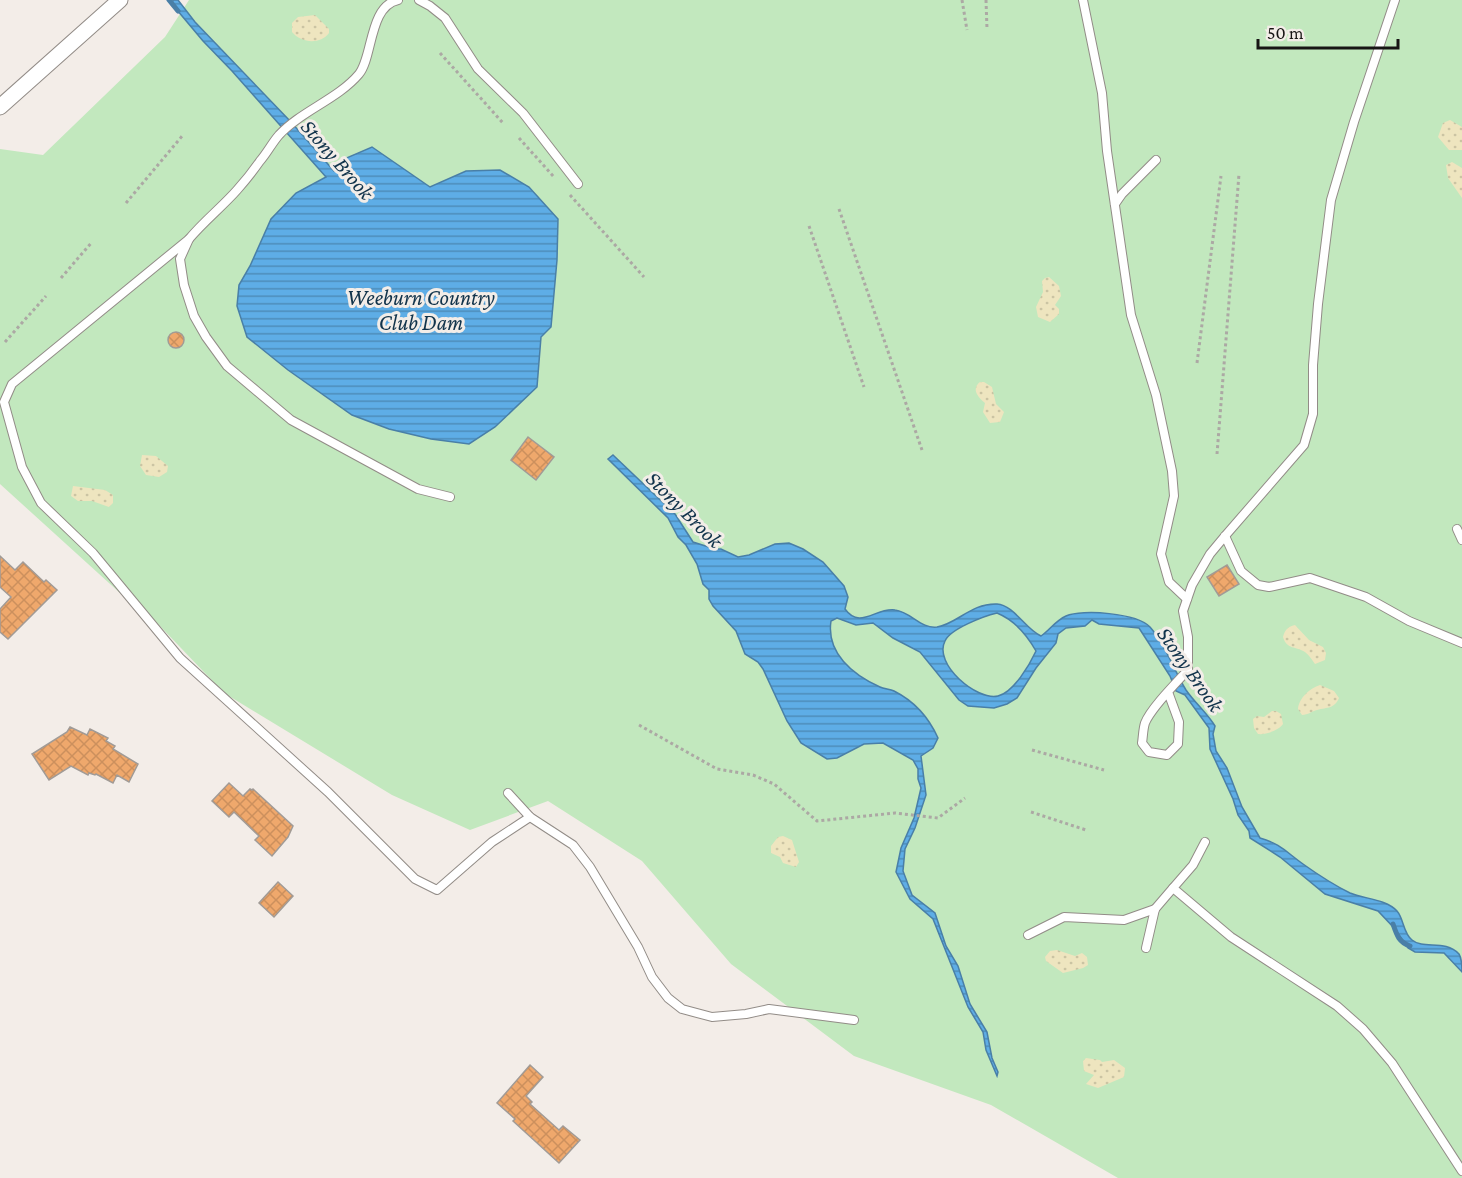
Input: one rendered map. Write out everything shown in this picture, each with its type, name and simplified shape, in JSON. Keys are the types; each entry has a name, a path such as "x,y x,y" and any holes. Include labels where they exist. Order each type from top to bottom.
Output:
{"street":[{"path":"1,104 120,0"}],"lane":[{"path":"398,0 393,1 381,14 372,31 360,73 345,87 279,135 235,192 205,220 189,239 12,384 4,402 22,467 41,502 93,553 180,658 328,792 415,879 437,890 492,842 530,817"},
{"path":"419,0 445,18 478,69 524,113 578,184"},
{"path":"1083,0 1102,93 1107,151 1131,315 1156,395 1172,471 1174,496 1161,554 1169,582 1187,599"},
{"path":"1170,690 1179,722 1178,744 1167,755 1149,752 1142,743 1145,722 1170,690 1188,670 1188,637 1183,611 1192,585 1210,554 1304,445 1313,414 1313,366 1318,304 1331,200 1354,122 1395,0"},
{"path":"1115,204 1156,160"},
{"path":"189,239 180,259 184,285 194,316 227,366 291,420 418,489 450,496"},
{"path":"1457,530 1462,540"},
{"path":"1225,536 1241,571 1258,585 1269,587 1310,578 1366,597 1409,621 1462,643"},
{"path":"508,793 530,817 573,845 590,867 638,947 651,977 668,998 682,1009 712,1017 769,1009 854,1020"},
{"path":"1146,948 1155,909 1193,866 1205,842"},
{"path":"1173,888 1231,937 1337,1006 1363,1029 1392,1063 1462,1171"},
{"path":"1028,935 1064,917 1124,920 1155,909"}],"path":[{"path":"962,0 967,30"},
{"path":"986,0 987,28"},
{"path":"440,53 503,123"},
{"path":"126,203 183,135"},
{"path":"519,138 558,182"},
{"path":"1217,454 1239,174"},
{"path":"1197,363 1221,176"},
{"path":"566,190 644,277"},
{"path":"838,209 923,453"},
{"path":"809,226 864,387"},
{"path":"61,278 92,242"},
{"path":"5,342 46,296"},
{"path":"639,725 717,769 753,775 774,784 818,821 894,813 938,818 965,798"},
{"path":"1032,750 1104,770"},
{"path":"1031,812 1086,830"}],"green space":[{"path":"189,0 1462,0 1462,1178 1118,1178 991,1105 854,1056 731,964 642,861 548,801 470,830 392,795 224,693 158,624 120,593 0,484 0,149 43,155 165,37"}],"sand":[{"path":"315,15 329,29 325,37 311,41 300,38 292,32 292,23 298,17"},
{"path":"1450,120 1462,127 1462,150 1449,150 1438,137 1443,123"},
{"path":"1452,162 1462,168 1462,198 1448,178 1446,165"},
{"path":"1049,277 1059,286 1061,296 1055,305 1059,309 1059,314 1050,322 1038,317 1036,307 1043,292 1042,281"},
{"path":"980,382 992,387 996,404 1004,412 1000,422 990,423 983,412 985,403 976,390"},
{"path":"142,455 156,456 168,466 167,472 159,477 146,475 140,466"},
{"path":"73,486 105,490 113,495 113,503 109,507 92,501 78,501 71,496"},
{"path":"1295,625 1309,640 1323,647 1326,653 1325,660 1315,664 1305,652 1287,644 1283,637 1285,632"},
{"path":"1320,685 1334,691 1339,698 1337,702 1330,707 1302,715 1298,709 1300,701 1309,691"},
{"path":"1272,711 1281,714 1283,724 1272,732 1258,734 1254,728 1253,719 1257,716 1264,717"},
{"path":"783,836 792,840 799,862 796,867 783,863 780,857 771,853 771,846 778,837"},
{"path":"1057,950 1075,956 1082,953 1087,957 1088,965 1063,973 1046,961 1045,957 1050,951"},
{"path":"1086,1058 1102,1062 1114,1060 1125,1068 1124,1077 1098,1088 1086,1084 1094,1075 1084,1071 1083,1061"}],"water":[{"name":"Weeburn Country Club Dam","path":"173,0 178,0 195,22 291,122 334,171 344,159 372,147 430,187 466,171 500,170 529,187 558,219 551,327 541,337 537,387 495,427 469,444 431,439 389,429 352,415 288,370 247,337 237,306 239,285 271,219 296,193 326,177 203,41 172,4"},
{"path":"613,455 675,514 693,542 721,549 738,557 775,544 789,543 803,549 823,562 844,586 848,597 845,609 856,618 895,610 926,625 937,627 979,607 997,604 1009,609 1041,636 1062,618 1074,614 1109,614 1134,618 1143,622 1156,634 1186,690 1215,726 1213,734 1216,751 1227,768 1242,807 1260,838 1278,846 1344,890 1392,907 1399,914 1412,940 1422,944 1447,947 1459,954 1462,972 1444,953 1415,952 1408,948 1395,929 1378,911 1325,894 1280,857 1250,838 1249,831 1238,815 1210,749 1209,728 1185,695 1176,691 1170,676 1139,628 1099,624 1092,620 1085,626 1066,628 1058,634 1056,643 1036,668 1017,698 994,708 968,706 959,700 920,652 893,638 873,623 856,625 837,618 831,621 831,633 837,653 844,662 870,682 894,691 908,700 925,717 938,738 933,748 921,756 926,795 905,849 903,871 912,895 935,913 946,946 958,966 970,1004 987,1032 992,1058 998,1072 997,1076 986,1050 983,1032 968,1007 933,919 910,899 896,872 901,848 914,818 921,788 918,769 913,760 883,743 864,744 837,758 827,759 801,743 787,721 763,669 758,662 745,654 736,631 713,606 709,599 709,590 703,584 697,564 668,518 608,459","holes":["997,613 1020,629 1036,651 1026,670 1010,689 998,696 989,696 979,693 959,679 945,660 943,650 945,641 953,632 976,620"]}],"building":[{"path":"173,332 179,332 184,340 182,346 173,348 168,343 168,337"},
{"path":"528,437 554,457 536,480 511,460"},
{"path":"0,556 15,570 23,562 44,582 46,580 57,590 8,639 0,632 0,609 11,597 0,587"},
{"path":"1227,565 1239,584 1219,596 1207,577"},
{"path":"70,727 87,735 90,729 108,738 106,741 115,746 113,749 138,764 129,782 117,775 113,783 96,774 89,773 88,775 71,766 49,780 32,754 67,732"},
{"path":"229,783 243,796 253,789 293,826 288,837 272,856 255,840 259,836 234,812 229,817 212,801"},
{"path":"278,882 293,896 274,917 259,903"},
{"path":"530,1065 543,1077 526,1096 532,1102 530,1104 559,1130 563,1126 580,1140 559,1163 513,1121 515,1119 497,1103"}],"waterway":[{"name":"Stony Brook","path":"169,0 178,11"},
{"name":"Stony Brook","path":"1393,924 1399,938 1410,946"}]}
